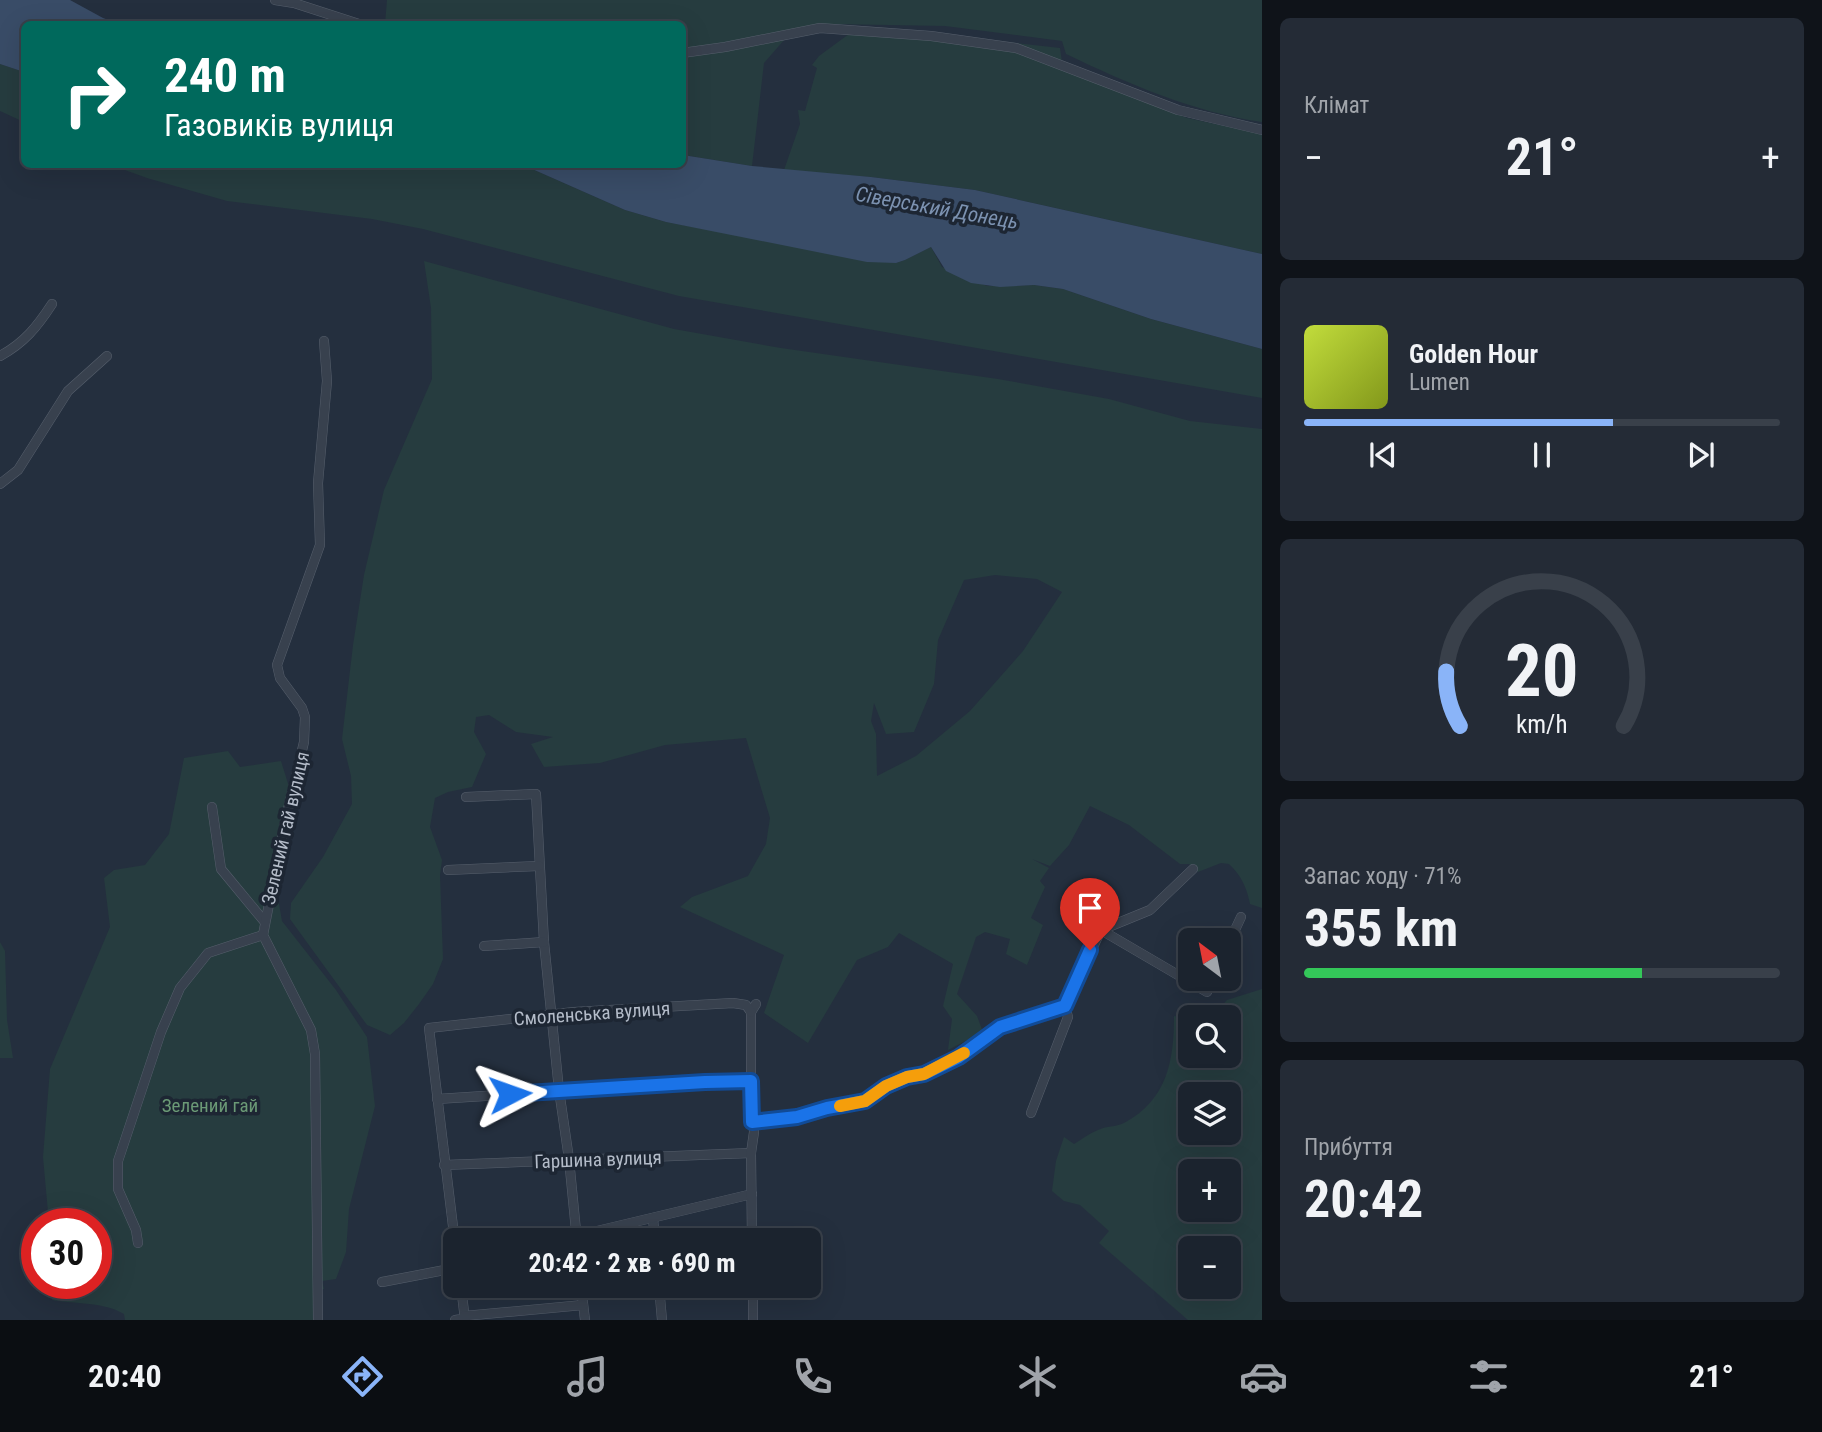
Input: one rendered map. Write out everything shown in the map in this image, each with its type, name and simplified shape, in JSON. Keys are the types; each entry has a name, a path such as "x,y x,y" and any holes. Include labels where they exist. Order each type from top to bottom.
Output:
{"street":[{"path":"275,0 294,3 350,21"},
{"path":"686,52 820,28 943,38 1016,48 1178,110 1262,130"},
{"path":"0,356 18,347 34,332 52,304"},
{"name":"Зелений гай вулиця","path":"262,935 304,743 305,717 302,708 280,678 277,665 320,545 318,484 327,381 324,341"},
{"path":"0,484 18,470 68,391 107,356"},
{"path":"466,797 536,794 544,942 575,1228"},
{"path":"212,807 221,869 264,921"},
{"path":"448,870 539,866"},
{"path":"1031,1113 1068,1017 1065,1006 1101,930 1150,910 1193,869"},
{"path":"1236,928 1241,917"},
{"path":"1101,930 1178,975"},
{"path":"138,1243 136,1230 118,1189 118,1161 161,1032 180,988 208,953 262,935 311,1030 315,1054 318,1320"},
{"path":"484,946 544,942"},
{"name":"Смоленська вулиця","path":"437,1099 429,1028 552,1014 733,1003 753,1008 751,1081"},
{"path":"752,1122 797,1117 865,1101 886,1086 907,1077 924,1074 959,1057 1000,1027 1065,1006"},
{"path":"453,1228 437,1099 751,1081 754,1132 751,1153 752,1228"},
{"name":"Гаршина вулиця","path":"444,1165 751,1153"},
{"path":"614,1228 752,1195"},
{"path":"653,1218 654,1228"},
{"path":"382,1282 443,1270"},
{"path":"461,1298 461,1319 583,1305"},
{"path":"582,1298 585,1320"},
{"path":"660,1298 662,1320"},
{"path":"753,1298 753,1320"}],"green space":[{"path":"387,0 1262,0 1262,122 1186,104 1138,86 1066,54 1062,41 945,26 832,24 792,31 764,63 752,166 686,155 686,21 385,21"},
{"path":"927,33 1060,48 1063,69 1187,118 1262,134 1262,254 975,190 784,170 800,124 798,110 805,111 817,68 812,65 819,56 849,34"},
{"path":"0,64 21,71 21,121 0,111"},
{"path":"119,168 530,168 625,210 666,222 896,263 931,247 942,267 987,286 1034,285 1063,289 1151,319 1262,349 1262,398 679,296 423,229 372,219 227,201"},
{"path":"424,261 674,329 781,348 998,379 1109,399 1190,421 1262,429 1262,908 1250,904 1243,882 1229,864 1221,863 1198,872 1189,864 1180,864 1129,825 1090,806 1069,845 1050,866 1032,859 1049,868 1040,881 1045,887 1031,918 1043,925 1027,965 1006,954 1010,939 985,932 976,937 957,994 977,1016 983,1032 948,1050 952,1019 943,1006 953,964 899,933 888,947 857,960 808,1043 764,1013 784,955 680,907 692,897 748,876 766,844 770,818 746,738 665,745 600,763 544,767 531,744 553,737 516,732 489,715 476,717 474,732 486,754 472,787 435,798 430,827 442,860 440,875 443,959 433,984 404,1023 390,1035 367,1025 290,919 291,903 323,857 352,804 351,776 342,739 364,575 384,490 432,379 431,308","holes":["995,575 1037,579 1062,592 1023,651 970,711 916,756 877,776 876,734 871,721 874,703 886,734 914,732 934,684 938,640 964,580"]},
{"name":"Зелений гай","path":"228,751 240,767 281,761 290,790 273,869 282,921 336,990 367,1037 375,1106 349,1209 346,1252 336,1279 322,1281 324,1289 313,1291 315,1320 125,1320 124,1314 108,1307 52,1300 112,1299 112,1208 48,1208 43,1157 50,1069 110,927 104,878 114,870 145,865 169,834 184,758"},
{"path":"0,942 5,951 7,1020 13,1058 0,1058"},
{"path":"1262,989 1262,1320 1188,1320 1099,1243 1109,1231 1080,1205 1064,1201 1052,1191 1056,1161 1064,1137 1074,1144 1095,1131 1124,1123 1138,1114 1159,1091 1170,1064 1174,1016 1178,1017 1178,1068 1241,1068 1241,1005 1222,1005 1227,1000"}],"water":[{"path":"0,0 70,0 112,21 21,21 21,71 0,64"},
{"name":"Сіверський Донець","path":"686,155 752,166 871,177 975,190 1262,254 1262,349 1151,319 1063,289 1034,285 1000,287 971,283 946,271 931,247 896,263 867,262 666,222 625,210 530,168 686,168"}],"slow traffic":[{"path":"840,1106 865,1101 886,1086 907,1077 924,1074 964,1053"}],"route":[{"path":"510,1094 751,1081 752,1122 797,1117 865,1101 886,1086 907,1077 924,1074 959,1057 1000,1027 1065,1006 1090,950"}]}
